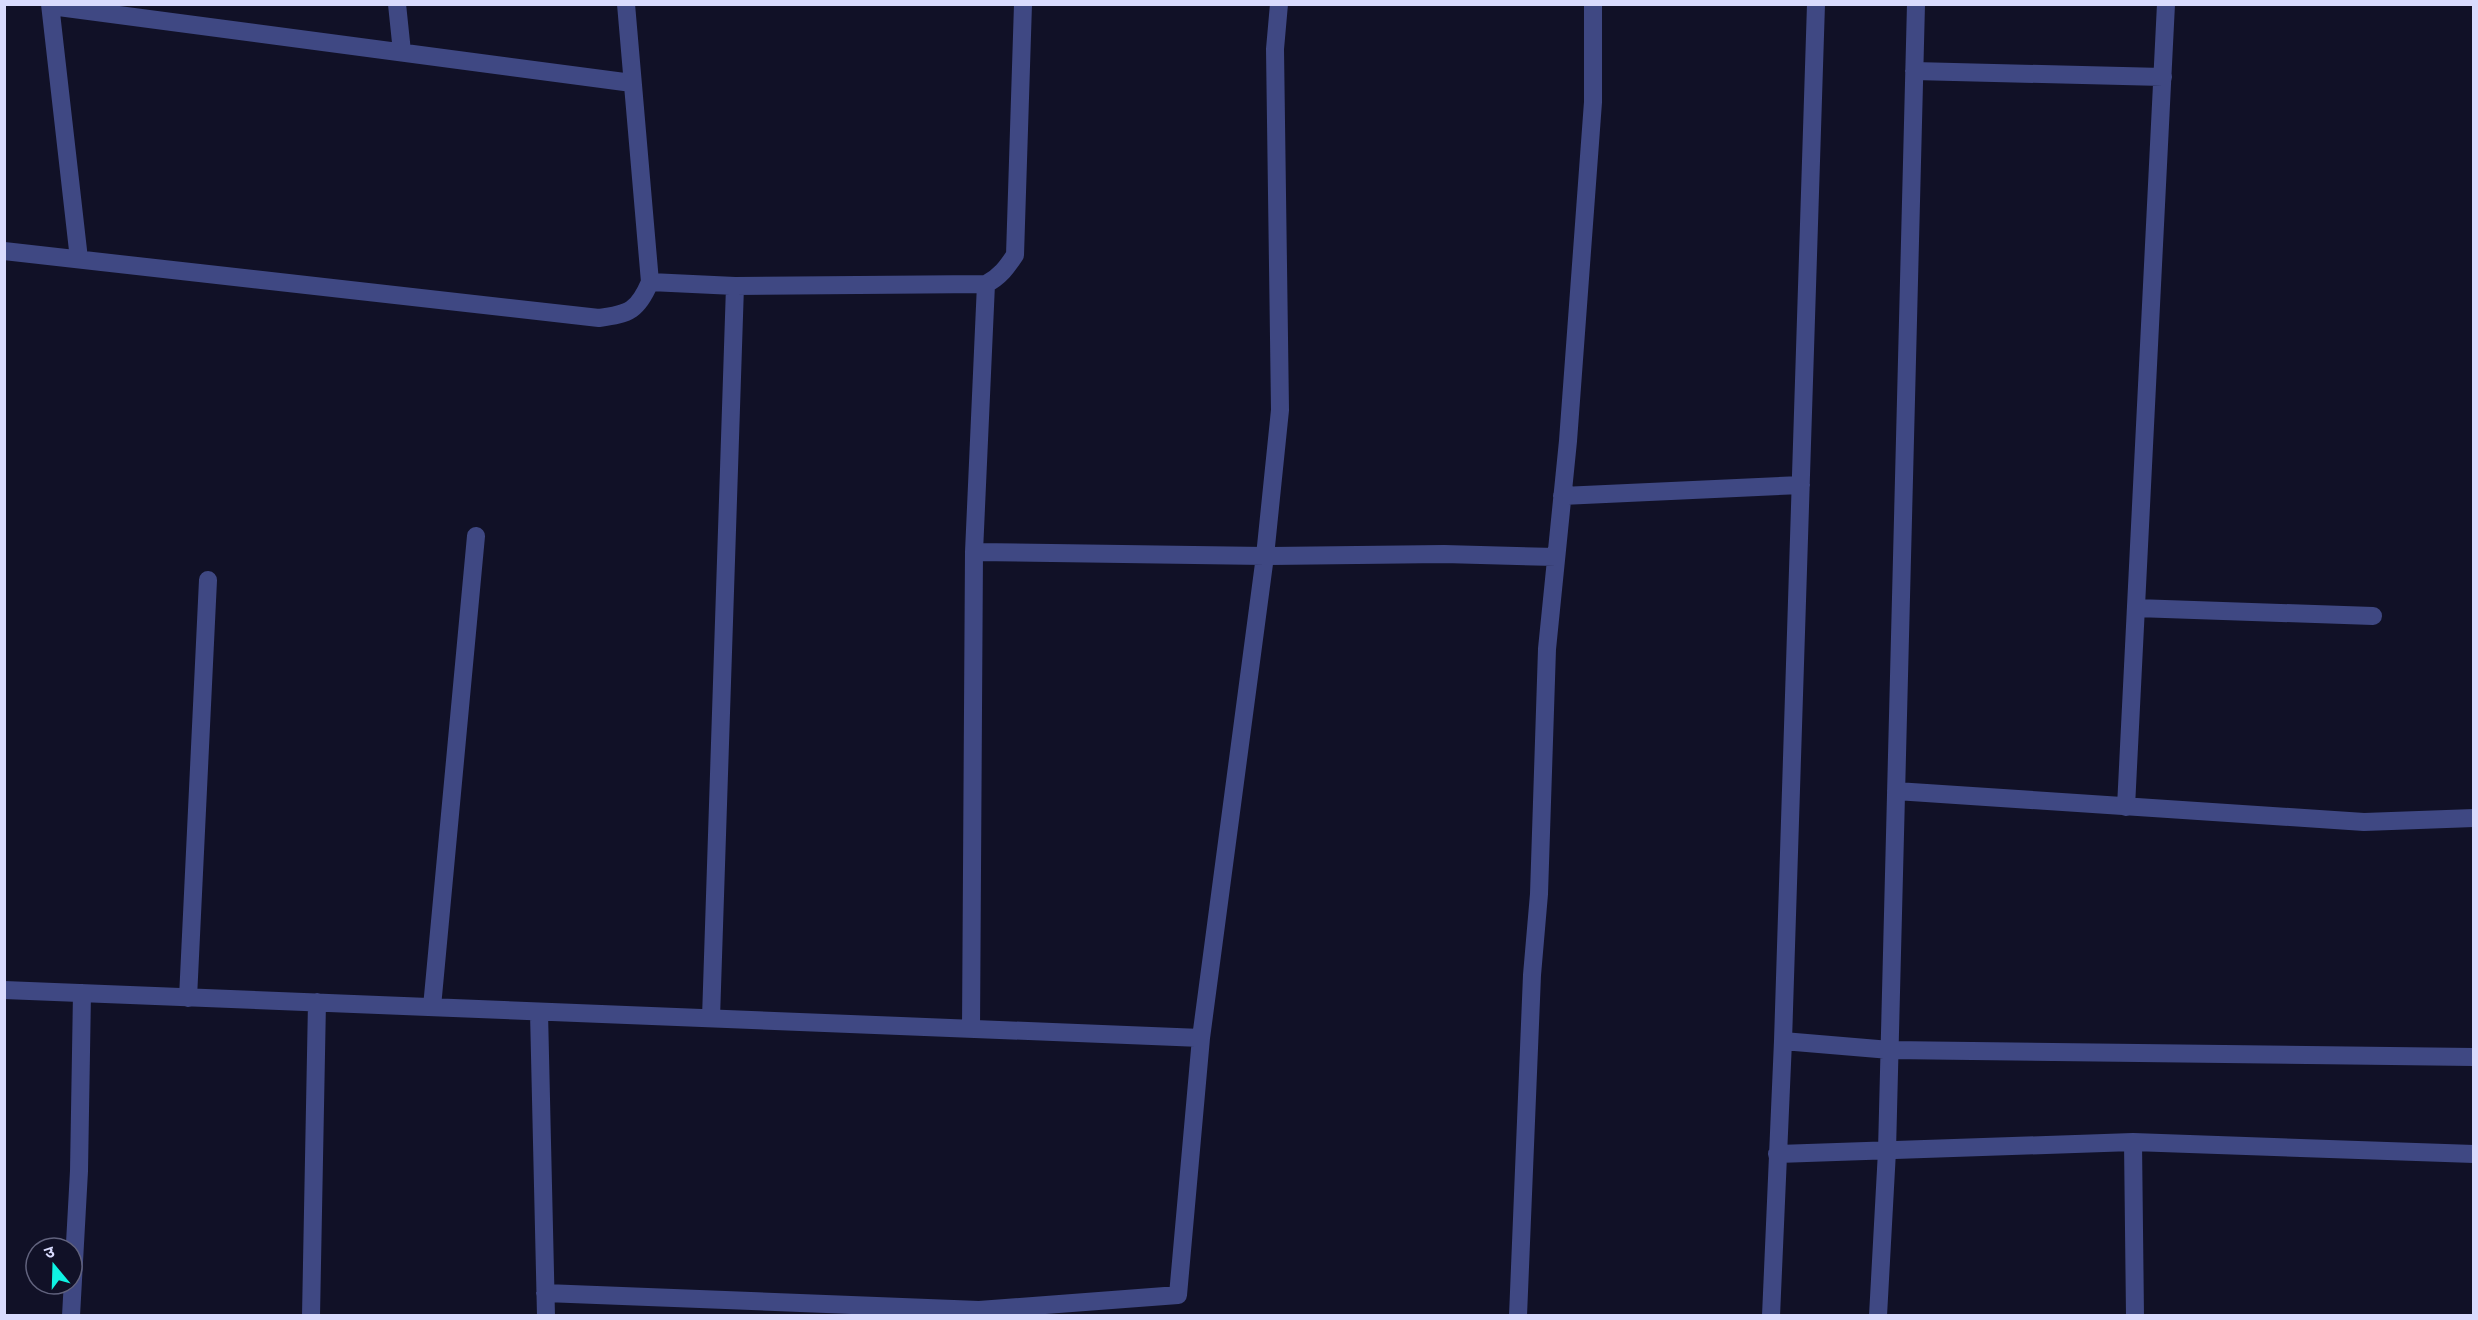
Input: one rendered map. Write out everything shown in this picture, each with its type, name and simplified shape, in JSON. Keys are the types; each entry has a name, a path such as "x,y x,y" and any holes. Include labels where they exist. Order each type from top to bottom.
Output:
{"street":[{"path":"398,4 402,52"},
{"path":"4,251 599,318 624,314 641,303 650,282 626,4"},
{"path":"650,282 735,286 986,284 1005,270 1015,255 1023,4"},
{"path":"545,1293 979,1312 1178,1295 1201,1038 1265,556 1280,410 1275,49 1279,4"},
{"path":"1518,1316 1532,975 1539,894 1547,649 1562,496 1593,102 1593,4"},
{"path":"1771,1316 1783,1041 1816,4"},
{"path":"1878,1316 1890,1050 1916,4"},
{"path":"2126,807 2166,4"},
{"path":"79,259 50,5 632,83"},
{"path":"1914,71 2163,77"},
{"path":"971,1029 974,552 986,284"},
{"path":"711,1018 735,286"},
{"path":"1562,496 1801,485"},
{"path":"432,1007 476,536"},
{"path":"974,552 1265,556 1444,554 1556,557"},
{"path":"188,998 208,580"},
{"path":"2136,608 2373,616"},
{"path":"1896,792 2364,822 2474,818"},
{"path":"4,990 1201,1038"},
{"path":"71,1316 79,1172 82,993"},
{"path":"311,1316 316,1002"},
{"path":"539,1012 546,1316"},
{"path":"1783,1041 1890,1050 2474,1057"},
{"path":"1777,1154 2133,1142 2474,1154"},
{"path":"2133,1142 2135,1316"}]}
